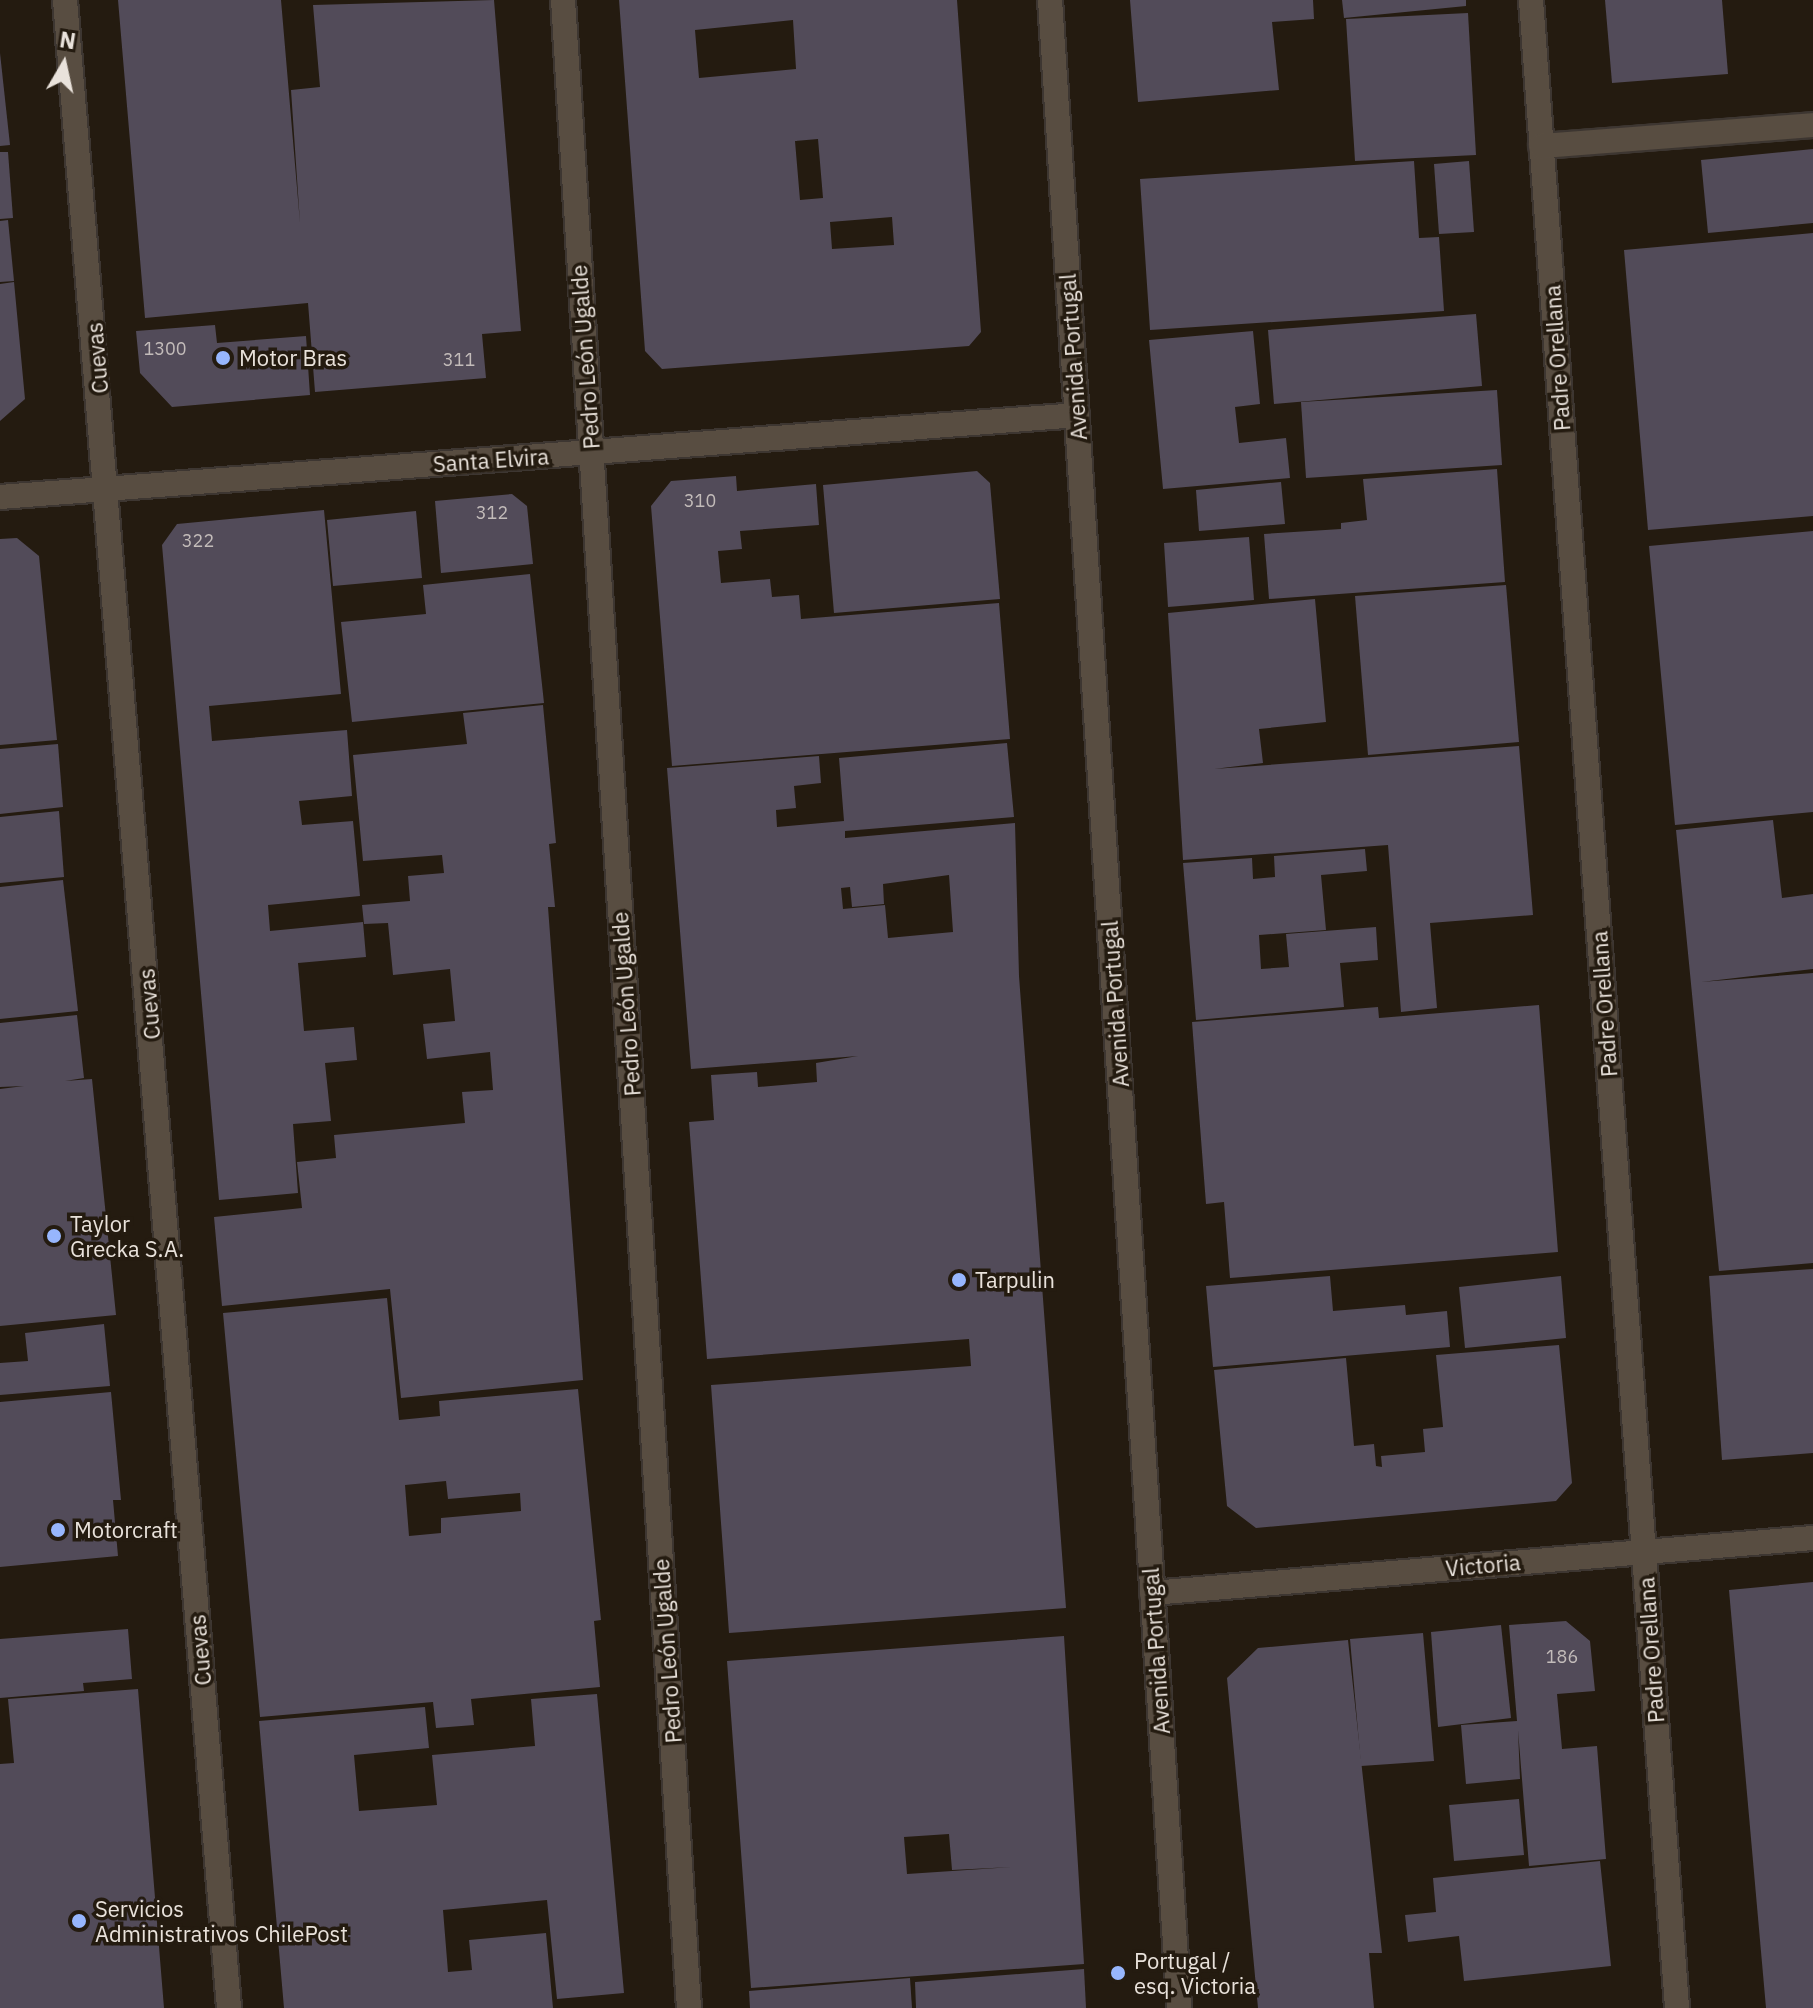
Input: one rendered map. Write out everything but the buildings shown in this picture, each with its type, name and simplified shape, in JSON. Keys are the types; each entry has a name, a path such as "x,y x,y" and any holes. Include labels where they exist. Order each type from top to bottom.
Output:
{"street":[{"name":"Cuevas","path":"65,0 108,489 229,2008"},
{"name":"Pedro León Ugalde","path":"563,0 689,2008"},
{"name":"Avenida Portugal","path":"1050,0 1179,2008"},
{"name":"Padre Orellana","path":"1531,0 1677,2008"},
{"path":"1541,146 1813,125"},
{"name":"Santa Elvira","path":"0,497 1077,415"},
{"name":"Victoria","path":"1152,1593 1813,1538"}],"place":[{"name":"Motor Bras","path":"223,358"},
{"name":"Taylor Grecka S.A.","path":"54,1236"},
{"name":"Tarpulin","path":"959,1280"},
{"name":"Motorcraft","path":"58,1530"},
{"name":"Servicios Administrativos ChilePost","path":"79,1921"},
{"name":"Portugal / esq. Victoria","path":"1118,1973"}]}
